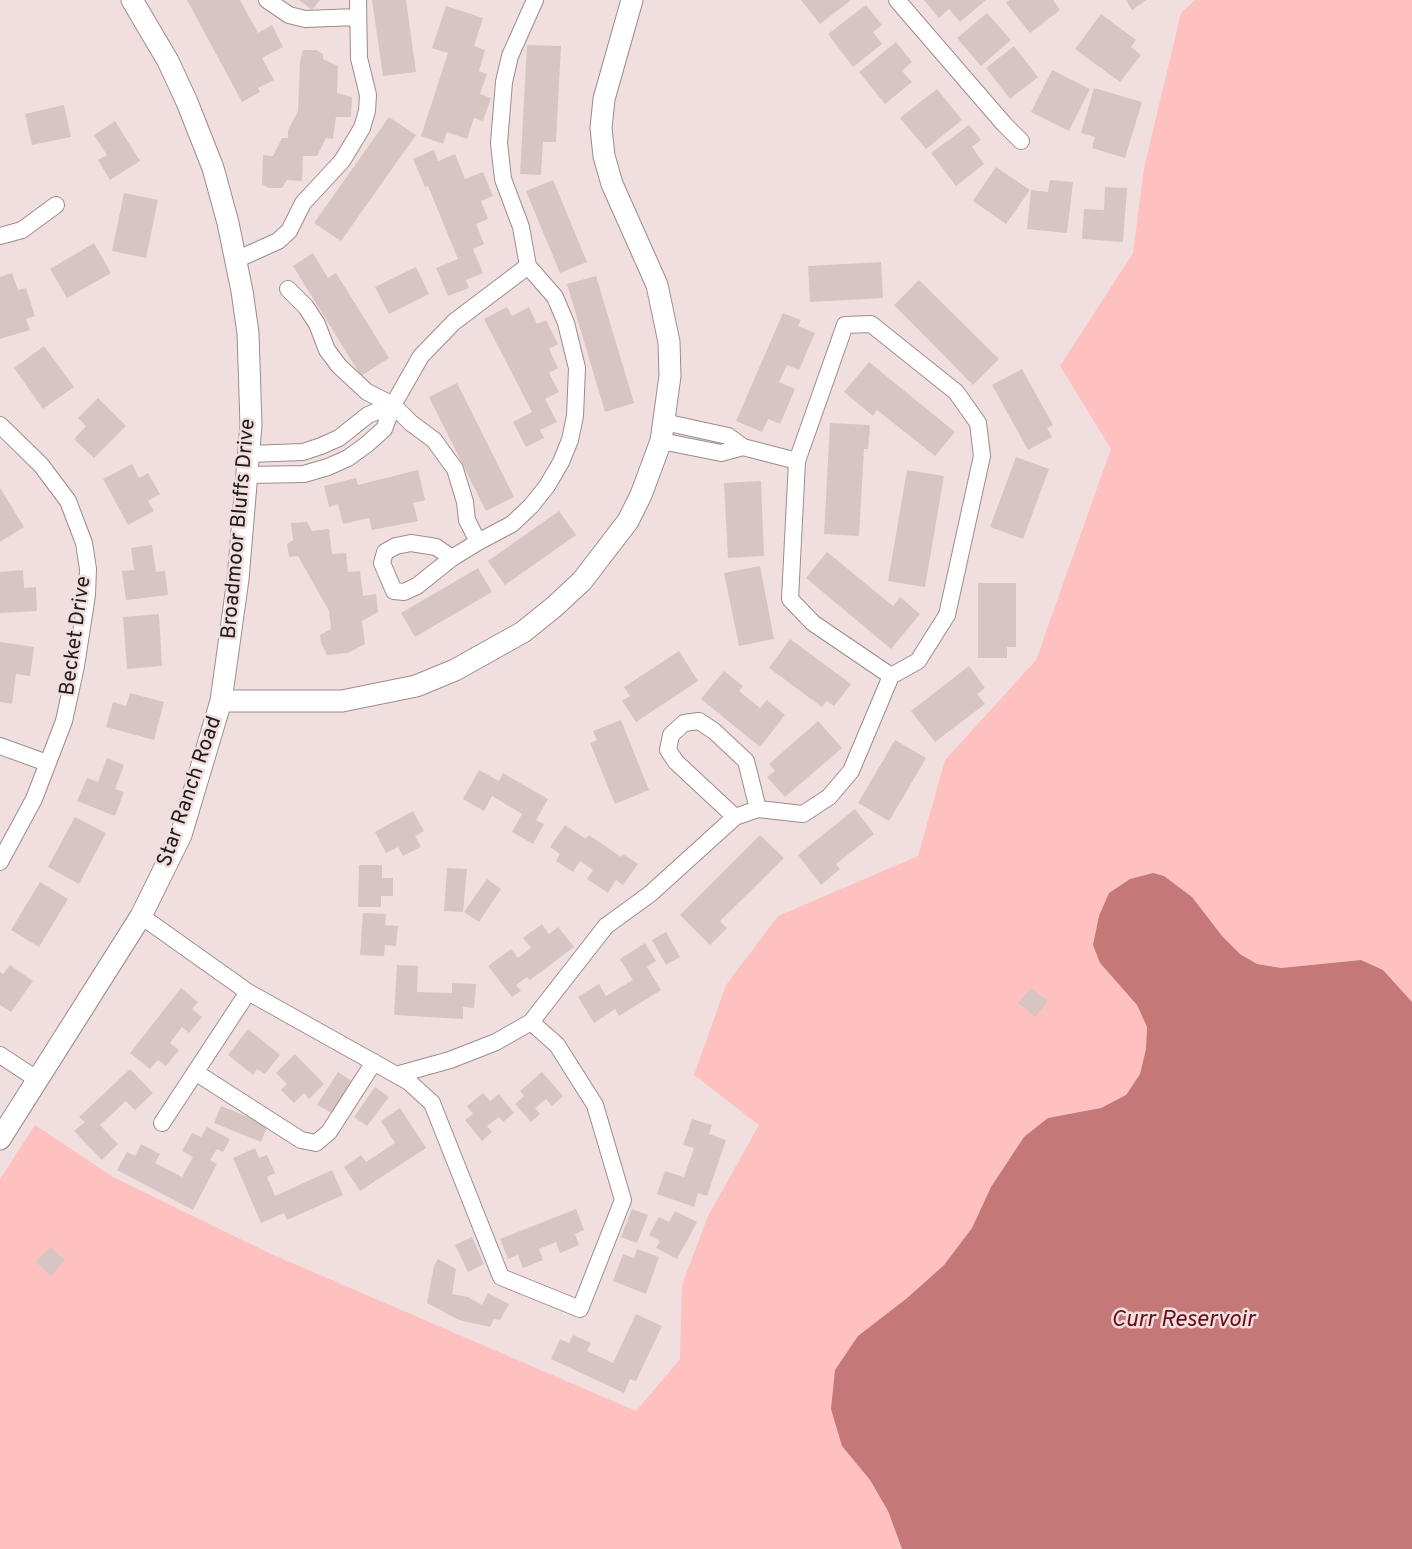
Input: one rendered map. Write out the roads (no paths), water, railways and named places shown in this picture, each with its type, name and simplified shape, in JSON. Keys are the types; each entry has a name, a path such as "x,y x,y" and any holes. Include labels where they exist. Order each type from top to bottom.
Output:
{"street":[{"name":"Broadmoor Bluffs Drive","path":"132,0 168,61 213,168 236,260 248,333 251,425 249,464 238,579 221,701"},
{"path":"236,260 278,241 289,231 303,204 342,161 362,128 367,111 368,95 359,58 357,8 305,19 289,15 267,0"},
{"path":"452,558 512,524 531,506 547,486 570,440 575,416 577,368 566,323 555,297 528,266 521,227 503,179 499,143 504,82 510,56 535,0"},
{"name":"Star Ranch Road","path":"0,1139 141,916 181,835 221,701 342,701 416,686 455,670 523,632 554,607 582,582 632,512 641,495 662,432 670,376 669,342 657,285 612,184 604,156 601,128 609,79 632,0"},
{"path":"897,0 1021,141"},
{"path":"0,236 22,230 56,205"},
{"path":"249,464 321,446 340,438 368,415 393,405 421,356 454,322 528,266"},
{"path":"288,289 312,316 327,350 339,366 367,392 393,405 434,440 455,469 461,484 467,520 478,542"},
{"path":"396,1075 450,1060 496,1042 531,1022 606,926 650,894 735,817 758,809 803,814 829,797 851,771 891,676 918,661 947,615 982,456 978,423 956,392 871,324 845,324 797,461 790,599 813,623 891,676"},
{"name":"Becket Drive","path":"0,425 41,465 68,501 84,543 88,569 87,595 76,666 64,721 34,799 0,862"},
{"path":"662,432 728,436 743,447 797,461"},
{"path":"735,817 676,762 668,750 671,735 684,723 699,721 714,731 746,761 758,809"},
{"path":"0,746 47,763"},
{"path":"141,916 248,992 409,1082 432,1103 501,1277 580,1309 623,1200 595,1105 557,1045 531,1022"},
{"path":"162,1123 248,992"},
{"path":"0,1055 38,1080"},
{"path":"195,1072 301,1140 316,1143 329,1132 374,1062"}],"water":[{"name":"Curr Reservoir","path":"1153,873 1164,876 1192,897 1222,936 1240,954 1257,964 1281,968 1361,960 1383,970 1412,1002 1412,1549 902,1549 888,1511 870,1480 842,1446 831,1409 835,1370 858,1336 944,1265 972,1228 991,1187 1024,1137 1048,1118 1101,1108 1126,1095 1140,1074 1146,1049 1147,1027 1137,1005 1100,963 1093,945 1099,916 1109,893 1130,879"}]}
